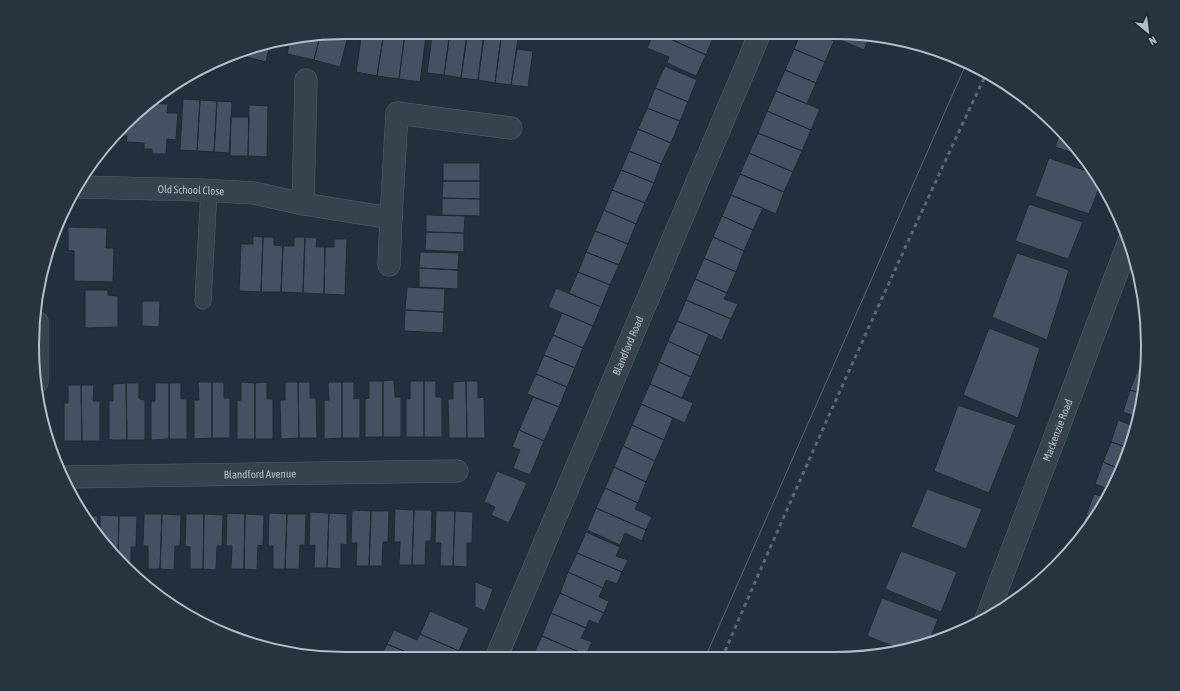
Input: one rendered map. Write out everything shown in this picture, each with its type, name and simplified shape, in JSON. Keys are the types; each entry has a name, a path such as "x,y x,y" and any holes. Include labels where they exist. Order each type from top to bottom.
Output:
{"street":[{"name":"Blandford Road","path":"499,652 757,39"},
{"path":"303,204 306,80"},
{"path":"389,265 397,113 511,128"},
{"name":"Old School Close","path":"83,187 208,190 254,193 303,204 391,218"},
{"name":"Mackenzie Road","path":"990,610 1126,250"},
{"name":"Blandford Avenue","path":"69,477 457,471"}],"lane":[{"path":"203,301 208,190"}],"building":[{"path":"347,39 340,67 314,60 319,41"},
{"path":"361,39 383,39 377,76 356,72"},
{"path":"383,39 404,39 399,79 377,76"},
{"path":"404,39 426,39 420,82 399,79"},
{"path":"432,39 449,39 444,75 427,73"},
{"path":"449,39 466,39 461,78 444,75"},
{"path":"467,39 483,40 478,80 461,78"},
{"path":"484,39 501,39 495,83 478,80"},
{"path":"501,39 518,39 511,85 495,83"},
{"path":"651,39 670,39 706,55 696,76 667,63 669,57 647,48"},
{"path":"671,39 713,39 706,55"},
{"path":"798,39 829,39 834,41 825,62 794,49"},
{"path":"839,39 868,41 864,50"},
{"path":"319,41 314,60 287,54 289,44"},
{"path":"269,48 266,62 244,56"},
{"path":"517,49 533,51 528,87 511,85"},
{"path":"794,49 825,62 816,83 785,70"},
{"path":"665,66 697,80 688,102 655,88"},
{"path":"785,70 816,83 807,104 776,91"},
{"path":"655,88 688,102 680,121 647,108"},
{"path":"776,91 820,109 811,130 767,111"},
{"path":"183,99 200,100 197,151 180,150"},
{"path":"200,100 217,101 214,152 197,151"},
{"path":"217,101 232,102 229,153 214,152"},
{"path":"157,103 168,104 167,113 178,113 176,140 167,139 166,154 152,154 152,149 144,149 144,143 126,142 127,136 122,136"},
{"path":"249,105 268,106 267,157 248,156"},
{"path":"647,108 680,121 671,143 638,129"},
{"path":"767,111 811,130 802,151 758,133"},
{"path":"231,117 249,117 248,156 230,156"},
{"path":"638,129 671,143 661,164 629,151"},
{"path":"758,133 802,151 793,172 749,153"},
{"path":"1059,137 1073,153 1055,147"},
{"path":"629,151 661,164 654,183 621,170"},
{"path":"749,153 793,172 784,192 740,174"},
{"path":"1049,158 1086,171 1098,190 1089,214 1035,196"},
{"path":"443,163 480,163 480,181 443,181"},
{"path":"621,170 654,183 645,203 612,190"},
{"path":"740,174 784,192 776,214 731,195"},
{"path":"443,181 480,181 480,199 442,198"},
{"path":"612,190 645,203 636,224 604,210"},
{"path":"731,195 763,208 753,230 722,216"},
{"path":"442,198 480,199 480,216 442,215"},
{"path":"1029,204 1083,222 1068,259 1015,241"},
{"path":"604,210 636,224 628,244 595,231"},
{"path":"426,215 465,216 464,233 426,232"},
{"path":"722,216 753,230 744,251 713,237"},
{"path":"68,227 107,228 106,248 114,248 113,282 74,281 74,251 68,250"},
{"path":"595,231 628,244 619,265 586,252"},
{"path":"426,232 464,233 464,252 425,250"},
{"path":"253,236 263,237 261,292 239,291 241,244 253,244"},
{"path":"263,237 274,237 274,245 283,246 281,292 261,292"},
{"path":"294,237 305,237 303,293 281,292 283,246 294,246"},
{"path":"305,237 317,238 316,247 325,247 324,294 303,293"},
{"path":"713,237 744,251 736,272 704,258"},
{"path":"334,239 347,239 345,295 324,294 325,247 334,247"},
{"path":"420,252 459,253 458,270 419,268"},
{"path":"586,252 619,265 610,285 578,272"},
{"path":"1017,253 1069,270 1047,340 992,317"},
{"path":"704,258 736,272 727,293 695,279"},
{"path":"419,268 458,270 458,289 419,287"},
{"path":"578,272 610,285 601,307 569,293"},
{"path":"695,279 727,293 724,299 738,304 731,319 686,300"},
{"path":"407,287 445,289 444,312 405,310"},
{"path":"556,288 601,307 593,326 548,307"},
{"path":"85,290 108,290 108,295 118,296 118,327 85,328"},
{"path":"686,300 731,319 722,340 677,321"},
{"path":"142,301 160,301 159,327 142,326"},
{"path":"405,310 444,312 443,333 404,331"},
{"path":"562,313 593,326 583,348 553,335"},
{"path":"677,321 709,334 700,356 668,341"},
{"path":"989,328 1040,348 1018,418 963,395"},
{"path":"553,335 583,348 575,368 544,355"},
{"path":"668,341 700,356 691,377 659,362"},
{"path":"544,355 575,368 567,387 536,374"},
{"path":"659,362 691,377 682,398 650,384"},
{"path":"1138,369 1140,369 1137,392 1130,390"},
{"path":"536,374 567,387 559,407 527,394"},
{"path":"394,380 395,397 401,397 401,437 383,437 383,381"},
{"path":"369,381 383,381 383,437 365,437 365,399 369,398"},
{"path":"410,381 424,381 424,437 406,437 406,399 410,399"},
{"path":"424,381 436,381 436,397 442,397 442,437 424,437"},
{"path":"466,381 478,381 478,398 484,397 485,438 467,438"},
{"path":"466,381 467,438 449,438 448,399 453,399 453,382"},
{"path":"198,382 212,382 212,438 194,439 194,400 199,400"},
{"path":"212,382 224,382 224,398 230,398 230,438 212,438"},
{"path":"241,382 255,383 255,439 237,439 237,400 241,400"},
{"path":"267,382 267,399 273,399 273,439 255,439 255,383"},
{"path":"285,382 298,382 299,438 281,439 280,400 285,400"},
{"path":"298,382 310,382 310,398 316,398 317,438 299,438"},
{"path":"328,382 342,382 342,438 324,439 324,400 329,400"},
{"path":"342,382 354,382 354,399 360,398 360,438 342,438"},
{"path":"126,383 139,383 139,399 145,400 145,440 127,440"},
{"path":"126,383 127,440 109,440 109,401 113,401 113,384"},
{"path":"155,383 169,383 169,439 151,440 151,401 155,401"},
{"path":"169,383 181,383 181,399 187,399 187,439 169,439"},
{"path":"650,384 693,403 685,423 641,404"},
{"path":"68,385 81,385 82,441 64,441 64,403 68,403"},
{"path":"81,385 94,385 93,401 100,401 100,441 82,441"},
{"path":"1130,390 1137,392 1133,416 1123,412"},
{"path":"533,397 559,407 544,441 519,430"},
{"path":"641,404 673,418 664,440 632,425"},
{"path":"958,405 1016,425 989,493 934,471"},
{"path":"1118,420 1131,425 1124,446 1111,442"},
{"path":"632,425 664,440 655,461 623,446"},
{"path":"519,430 544,441 530,475 513,468 520,450 512,447"},
{"path":"1111,442 1124,446 1116,467 1103,462"},
{"path":"623,446 655,461 646,482 614,467"},
{"path":"1103,462 1116,467 1106,488 1095,484"},
{"path":"614,467 646,482 638,503 605,488"},
{"path":"497,471 527,483 509,523 491,515 495,507 484,502"},
{"path":"605,488 638,503 635,509 652,517 646,530 596,508"},
{"path":"927,489 982,509 966,549 911,527"},
{"path":"1094,494 1101,496 1089,516 1086,515"},
{"path":"596,508 646,530 642,541 625,533 620,545 587,530"},
{"path":"395,509 414,510 412,565 399,565 400,542 394,542"},
{"path":"352,510 371,511 369,566 356,566 357,543 351,543"},
{"path":"414,510 432,510 431,541 426,541 425,565 412,565"},
{"path":"371,511 389,511 388,542 383,542 382,566 369,566"},
{"path":"436,511 455,511 453,566 440,566 441,543 435,543"},
{"path":"455,511 473,512 472,543 467,543 467,567 453,566"},
{"path":"310,512 329,513 327,568 314,568 315,545 309,545"},
{"path":"227,513 245,514 244,569 231,569 232,546 226,546"},
{"path":"269,513 287,514 285,569 273,569 273,546 268,546"},
{"path":"329,513 347,514 347,545 341,544 341,569 327,568"},
{"path":"144,514 162,514 160,569 148,569 148,546 143,546"},
{"path":"162,514 181,515 180,546 175,546 174,570 160,569"},
{"path":"186,514 204,514 203,569 190,569 190,547 185,546"},
{"path":"204,514 223,515 222,546 217,546 216,570 203,569"},
{"path":"245,514 264,515 263,546 258,545 257,570 244,569"},
{"path":"287,514 306,514 305,545 300,545 299,569 285,569"},
{"path":"100,515 119,516 118,551 115,548 100,529"},
{"path":"1086,515 1089,516 1081,527"},
{"path":"91,516 98,516 97,525"},
{"path":"119,516 137,516 136,547 131,547 131,564 118,551"},
{"path":"586,532 620,547 616,556 628,560 622,572 577,553"},
{"path":"901,551 957,572 941,612 885,589"},
{"path":"577,553 622,572 617,584 606,580 603,588 568,572"},
{"path":"568,572 603,588 599,597 609,601 604,613 560,593"},
{"path":"475,582 493,589 485,611 475,607"},
{"path":"560,593 604,613 598,624 589,620 586,628 551,613"},
{"path":"882,598 938,619 931,637 914,642 893,646 867,636"},
{"path":"430,611 469,628 459,651 420,634"},
{"path":"551,613 586,628 581,638 592,642 587,652 579,652 542,636"},
{"path":"394,630 417,640 420,634 459,651 406,652 387,644"},
{"path":"542,636 579,652 534,652"},
{"path":"387,644 406,652 383,652"}],"tram line":[{"path":"708,652 964,68"}],"railway":[{"path":"725,652 786,511 918,219 984,78"}]}
